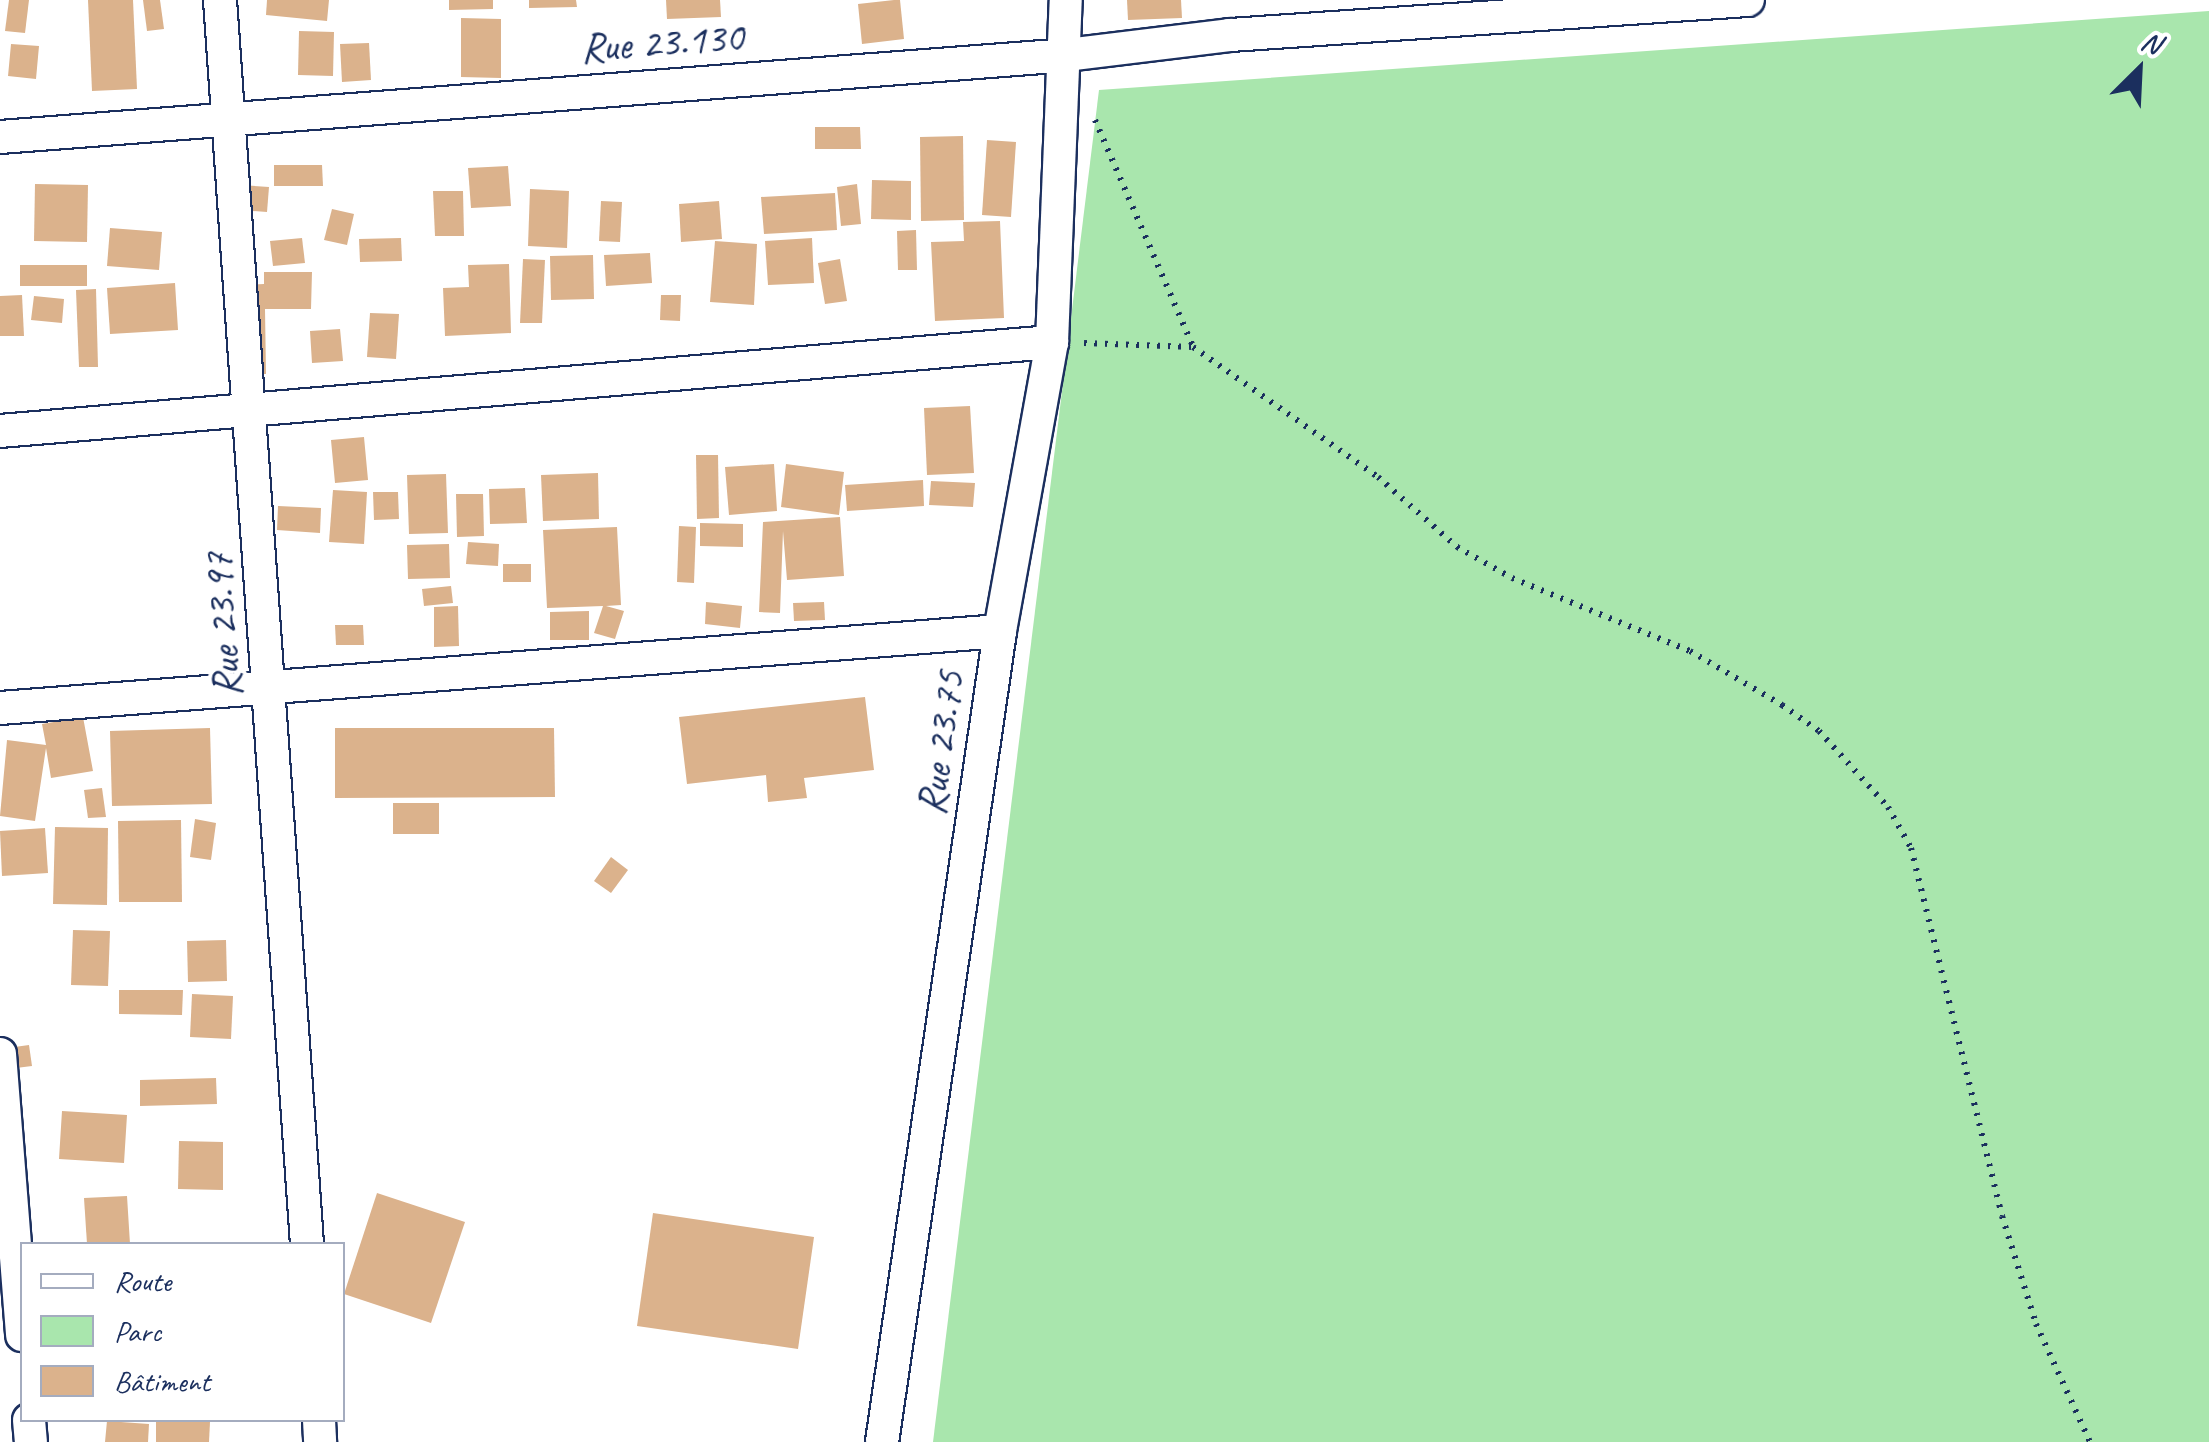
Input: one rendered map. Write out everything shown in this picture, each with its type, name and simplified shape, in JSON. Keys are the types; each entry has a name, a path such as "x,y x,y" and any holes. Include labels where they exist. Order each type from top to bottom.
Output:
{"street":[{"name":"Rue 23.97","path":"220,0 307,1242"},
{"name":"Rue 23.75","path":"882,1442 1000,631 1052,342 1067,55 1066,0"},
{"name":"Rue 23.130","path":"0,137 1067,55 1230,36 1748,0"},
{"path":"0,431 1052,342"},
{"path":"0,708 1000,631"},
{"path":"0,1054 20,1314"}],"path":[{"path":"1091,110 1193,347 1378,477 1458,547 1512,578 1690,650 1782,705 1819,731 1888,807 1911,848 2002,1216 2036,1324 2090,1442"},
{"path":"1052,342 1193,347"}],"green space":[{"path":"2209,11 2209,1442 933,1442 1099,90"}],"building":[{"path":"9,0 29,0 25,33 5,31"},
{"path":"88,0 133,0 137,89 92,91"},
{"path":"143,0 160,0 164,29 147,31"},
{"path":"267,0 329,0 327,21 266,15"},
{"path":"449,0 493,0 493,9 449,10"},
{"path":"529,0 576,0 577,7 529,8"},
{"path":"666,0 720,0 721,17 667,19"},
{"path":"900,0 904,39 862,44 858,4"},
{"path":"1127,0 1181,0 1182,18 1128,20"},
{"path":"461,18 501,19 501,78 461,77"},
{"path":"299,31 334,32 333,76 298,75"},
{"path":"369,43 371,80 342,82 340,44"},
{"path":"11,44 39,46 36,79 8,76"},
{"path":"815,127 860,127 861,149 815,149"},
{"path":"963,136 964,220 921,221 920,137"},
{"path":"987,140 1016,142 1011,217 982,215"},
{"path":"274,165 322,165 323,186 274,186"},
{"path":"508,166 511,206 471,208 468,168"},
{"path":"872,180 911,181 911,220 871,219"},
{"path":"35,184 88,185 87,242 34,241"},
{"path":"857,184 861,224 841,226 837,187"},
{"path":"240,185 269,187 267,212 239,210"},
{"path":"530,189 569,191 567,248 528,246"},
{"path":"433,191 463,191 464,236 435,236"},
{"path":"835,193 837,230 764,234 761,197"},
{"path":"601,201 622,202 620,242 599,241"},
{"path":"719,201 722,239 681,242 679,204"},
{"path":"332,209 354,214 347,245 324,240"},
{"path":"1000,221 1004,318 935,321 931,242 964,241 963,222"},
{"path":"110,228 162,232 159,270 107,266"},
{"path":"916,230 917,270 898,270 897,231"},
{"path":"302,238 305,263 273,266 270,241"},
{"path":"401,238 402,261 360,262 359,239"},
{"path":"812,238 814,283 768,285 765,241"},
{"path":"715,241 757,244 754,305 710,302"},
{"path":"650,253 652,283 606,286 604,255"},
{"path":"593,255 594,299 551,300 550,256"},
{"path":"523,259 545,260 542,323 520,323"},
{"path":"840,259 847,301 825,304 818,263"},
{"path":"509,264 511,333 445,336 443,288 469,287 468,265"},
{"path":"20,265 87,265 87,286 20,286"},
{"path":"264,272 312,272 311,309 265,309 266,374 241,374 239,285 264,284"},
{"path":"175,283 178,330 110,334 107,288"},
{"path":"96,289 98,367 79,367 76,290"},
{"path":"22,295 24,336 0,336 0,296"},
{"path":"661,295 681,295 680,321 660,320"},
{"path":"34,296 64,299 62,323 31,320"},
{"path":"370,313 399,314 396,359 367,357"},
{"path":"340,329 343,361 312,363 310,331"},
{"path":"970,406 974,473 927,475 924,408"},
{"path":"364,437 368,480 335,483 331,440"},
{"path":"696,455 718,455 719,518 697,519"},
{"path":"774,464 777,511 729,515 725,467"},
{"path":"786,464 844,472 839,515 781,507"},
{"path":"598,473 599,519 543,521 541,475"},
{"path":"446,474 448,533 409,534 407,475"},
{"path":"923,480 924,506 847,511 845,485"},
{"path":"931,481 975,483 973,507 929,505"},
{"path":"525,488 527,523 490,524 489,489"},
{"path":"333,490 367,492 364,544 329,542"},
{"path":"373,492 398,492 399,519 374,520"},
{"path":"456,494 483,494 484,536 457,537"},
{"path":"278,506 321,508 320,533 277,530"},
{"path":"840,517 844,576 787,580 783,531 780,613 759,612 763,522"},
{"path":"700,523 743,524 743,547 700,546"},
{"path":"679,526 696,527 694,583 677,582"},
{"path":"617,527 621,605 606,606 624,611 615,639 594,633 603,606 547,608 543,530"},
{"path":"468,542 499,544 498,566 466,564"},
{"path":"449,544 450,578 408,579 407,545"},
{"path":"503,564 531,564 531,582 503,582"},
{"path":"451,586 453,603 424,606 422,589"},
{"path":"706,602 742,606 740,628 705,624"},
{"path":"824,602 825,620 794,621 793,603"},
{"path":"458,606 459,646 434,647 434,607"},
{"path":"589,611 589,640 550,640 550,612"},
{"path":"335,625 363,625 364,645 336,645"},
{"path":"865,697 874,770 804,778 807,798 768,802 766,775 687,784 679,717"},
{"path":"83,717 93,771 51,778 46,748 35,821 0,816 7,740 46,745 42,724"},
{"path":"210,728 212,804 112,806 110,731"},
{"path":"335,728 554,728 555,797 335,798"},
{"path":"102,788 106,817 88,818 84,790"},
{"path":"393,803 439,803 439,834 393,834"},
{"path":"195,819 216,823 211,860 190,857"},
{"path":"181,820 182,902 119,902 118,821"},
{"path":"55,827 108,828 107,905 53,904"},
{"path":"45,828 48,873 2,876 0,831"},
{"path":"611,857 628,870 611,893 594,881"},
{"path":"73,930 110,931 108,986 71,985"},
{"path":"226,940 227,981 188,982 187,941"},
{"path":"119,990 183,990 182,1015 119,1014"},
{"path":"192,994 233,996 231,1039 190,1037"},
{"path":"29,1045 32,1066 0,1070 0,1049"},
{"path":"216,1078 217,1104 140,1106 140,1080"},
{"path":"62,1111 127,1115 124,1163 59,1159"},
{"path":"179,1141 223,1142 223,1190 178,1189"},
{"path":"377,1193 465,1222 431,1323 345,1294"},
{"path":"127,1196 130,1242 87,1242 84,1198"},
{"path":"653,1213 814,1237 798,1349 637,1326"},
{"path":"107,1422 149,1424 148,1442 105,1442"},
{"path":"156,1422 210,1422 209,1442 156,1442"}]}
